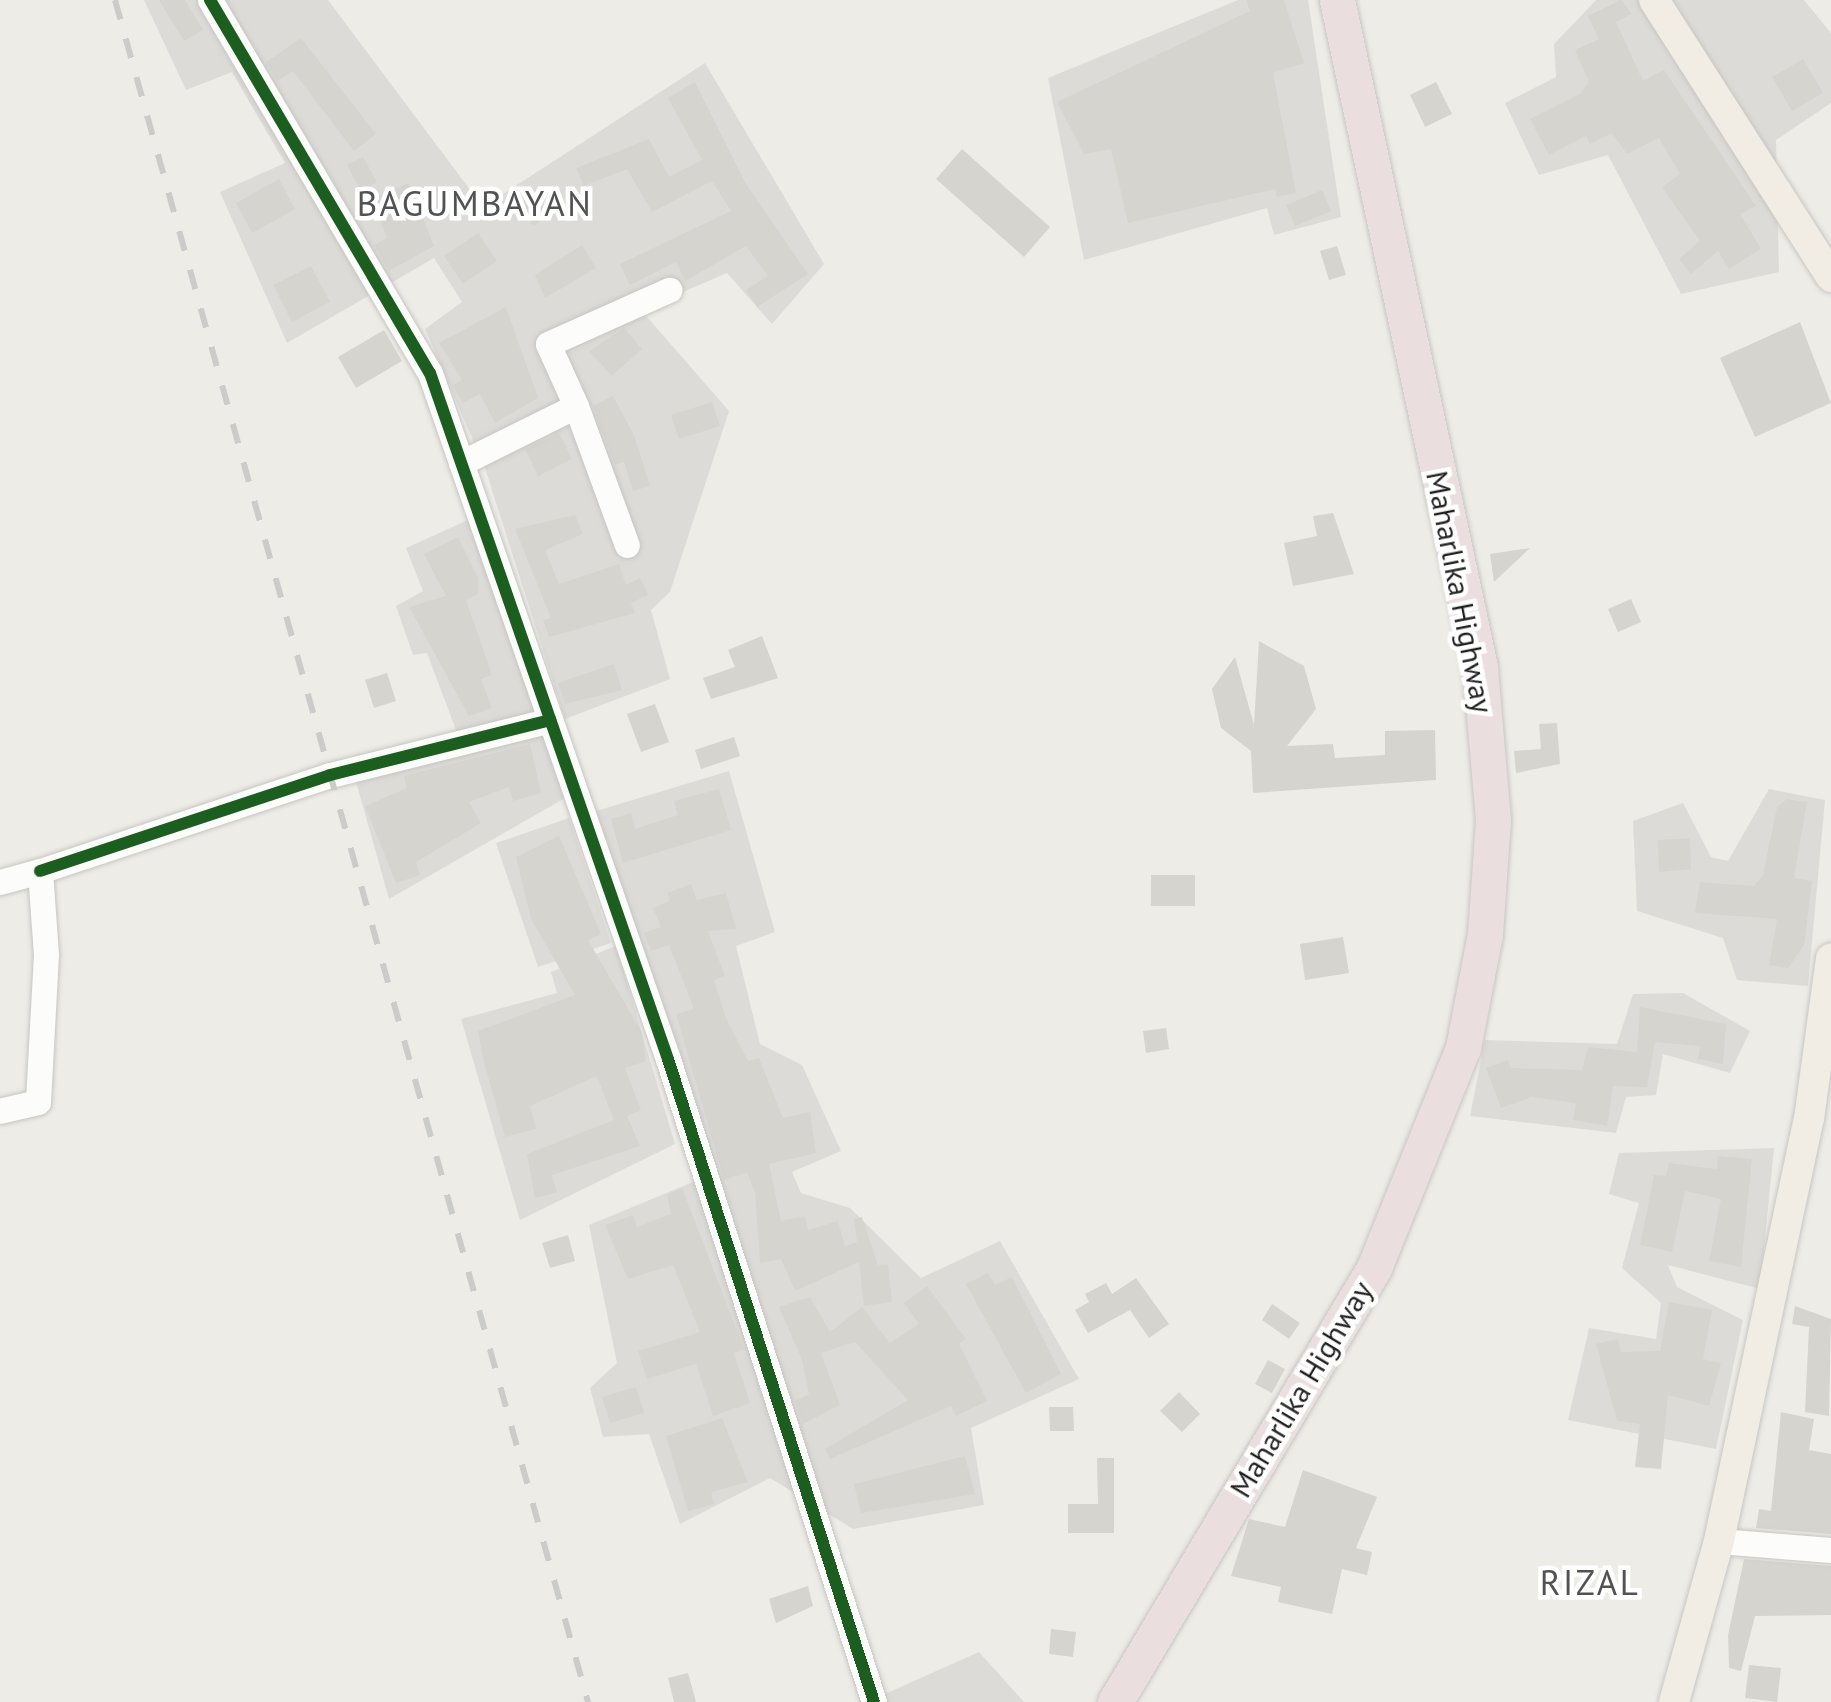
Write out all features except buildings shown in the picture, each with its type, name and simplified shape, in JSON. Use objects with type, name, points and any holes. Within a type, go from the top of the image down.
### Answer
[{"type":"highway","name":"Maharlika Highway","points":[[1115,1702],[1374,1268],[1463,1048],[1486,934],[1493,820],[1480,667],[1337,0]]},
{"type":"main road","points":[[1654,0],[1831,277]]},
{"type":"main road","points":[[1674,1702],[1719,1541],[1808,1119],[1831,958]]},
{"type":"street","points":[[210,0],[430,373],[550,720],[874,1702]]},
{"type":"street","points":[[626,545],[576,406],[548,344],[669,290]]},
{"type":"street","points":[[461,462],[576,406]]},
{"type":"street","points":[[0,882],[330,775],[550,720]]},
{"type":"street","points":[[0,1111],[38,1102],[40,871]]},
{"type":"street","points":[[1719,1541],[1831,1550]]},
{"type":"shaded area","points":[[144,0],[328,0],[483,207],[705,63],[824,264],[772,324],[727,273],[641,310],[729,411],[670,592],[651,610],[670,679],[565,719],[485,468],[425,329],[462,302],[434,258],[287,343],[220,192],[285,163],[232,72],[186,90]]},
{"type":"shaded area","points":[[1238,0],[1308,0],[1341,217],[1274,235],[1267,208],[1084,260],[1048,78]]},
{"type":"shaded area","points":[[1596,0],[1804,0],[1831,33],[1831,103],[1776,140],[1779,272],[1681,294],[1608,155],[1539,175],[1505,103],[1556,77],[1554,44]]},
{"type":"shaded area","points":[[468,520],[565,798],[389,899],[355,778],[459,738],[427,653],[413,655],[396,606],[423,591],[406,548]]},
{"type":"shaded area","points":[[729,771],[775,932],[736,946],[760,1044],[802,1065],[841,1151],[792,1172],[801,1193],[850,1208],[921,1278],[1000,1241],[1079,1379],[971,1428],[984,1505],[853,1529],[770,1478],[680,1524],[649,1434],[603,1437],[590,1388],[617,1363],[589,1225],[710,1175],[596,811]]},
{"type":"shaded area","points":[[1769,789],[1825,800],[1808,986],[1737,980],[1723,938],[1637,911],[1633,821],[1683,803],[1711,857],[1728,861]]},
{"type":"shaded area","points":[[569,818],[611,943],[538,967],[496,843]]},
{"type":"shaded area","points":[[616,946],[675,1144],[520,1220],[461,1019],[557,993],[551,972]]},
{"type":"shaded area","points":[[1683,993],[1750,1031],[1730,1073],[1663,1054],[1656,1095],[1626,1097],[1616,1133],[1470,1116],[1485,1040],[1617,1044],[1633,994]]},
{"type":"shaded area","points":[[1774,1148],[1760,1289],[1668,1265],[1677,1287],[1743,1320],[1716,1449],[1568,1420],[1589,1328],[1656,1339],[1661,1303],[1622,1268],[1639,1203],[1609,1194],[1619,1153]]},
{"type":"shaded area","points":[[979,1652],[1024,1702],[867,1702]]},
{"type":"railway","points":[[115,0],[588,1702]]},
{"type":"cycle path","points":[[210,0],[430,373],[668,1059],[874,1702]]},
{"type":"cycle path","points":[[40,871],[330,775],[550,720]]},
{"type":"district","name":"BAGUMBAYAN","points":[[475,203]]},
{"type":"district","name":"RIZAL","points":[[1590,1582]]}]
